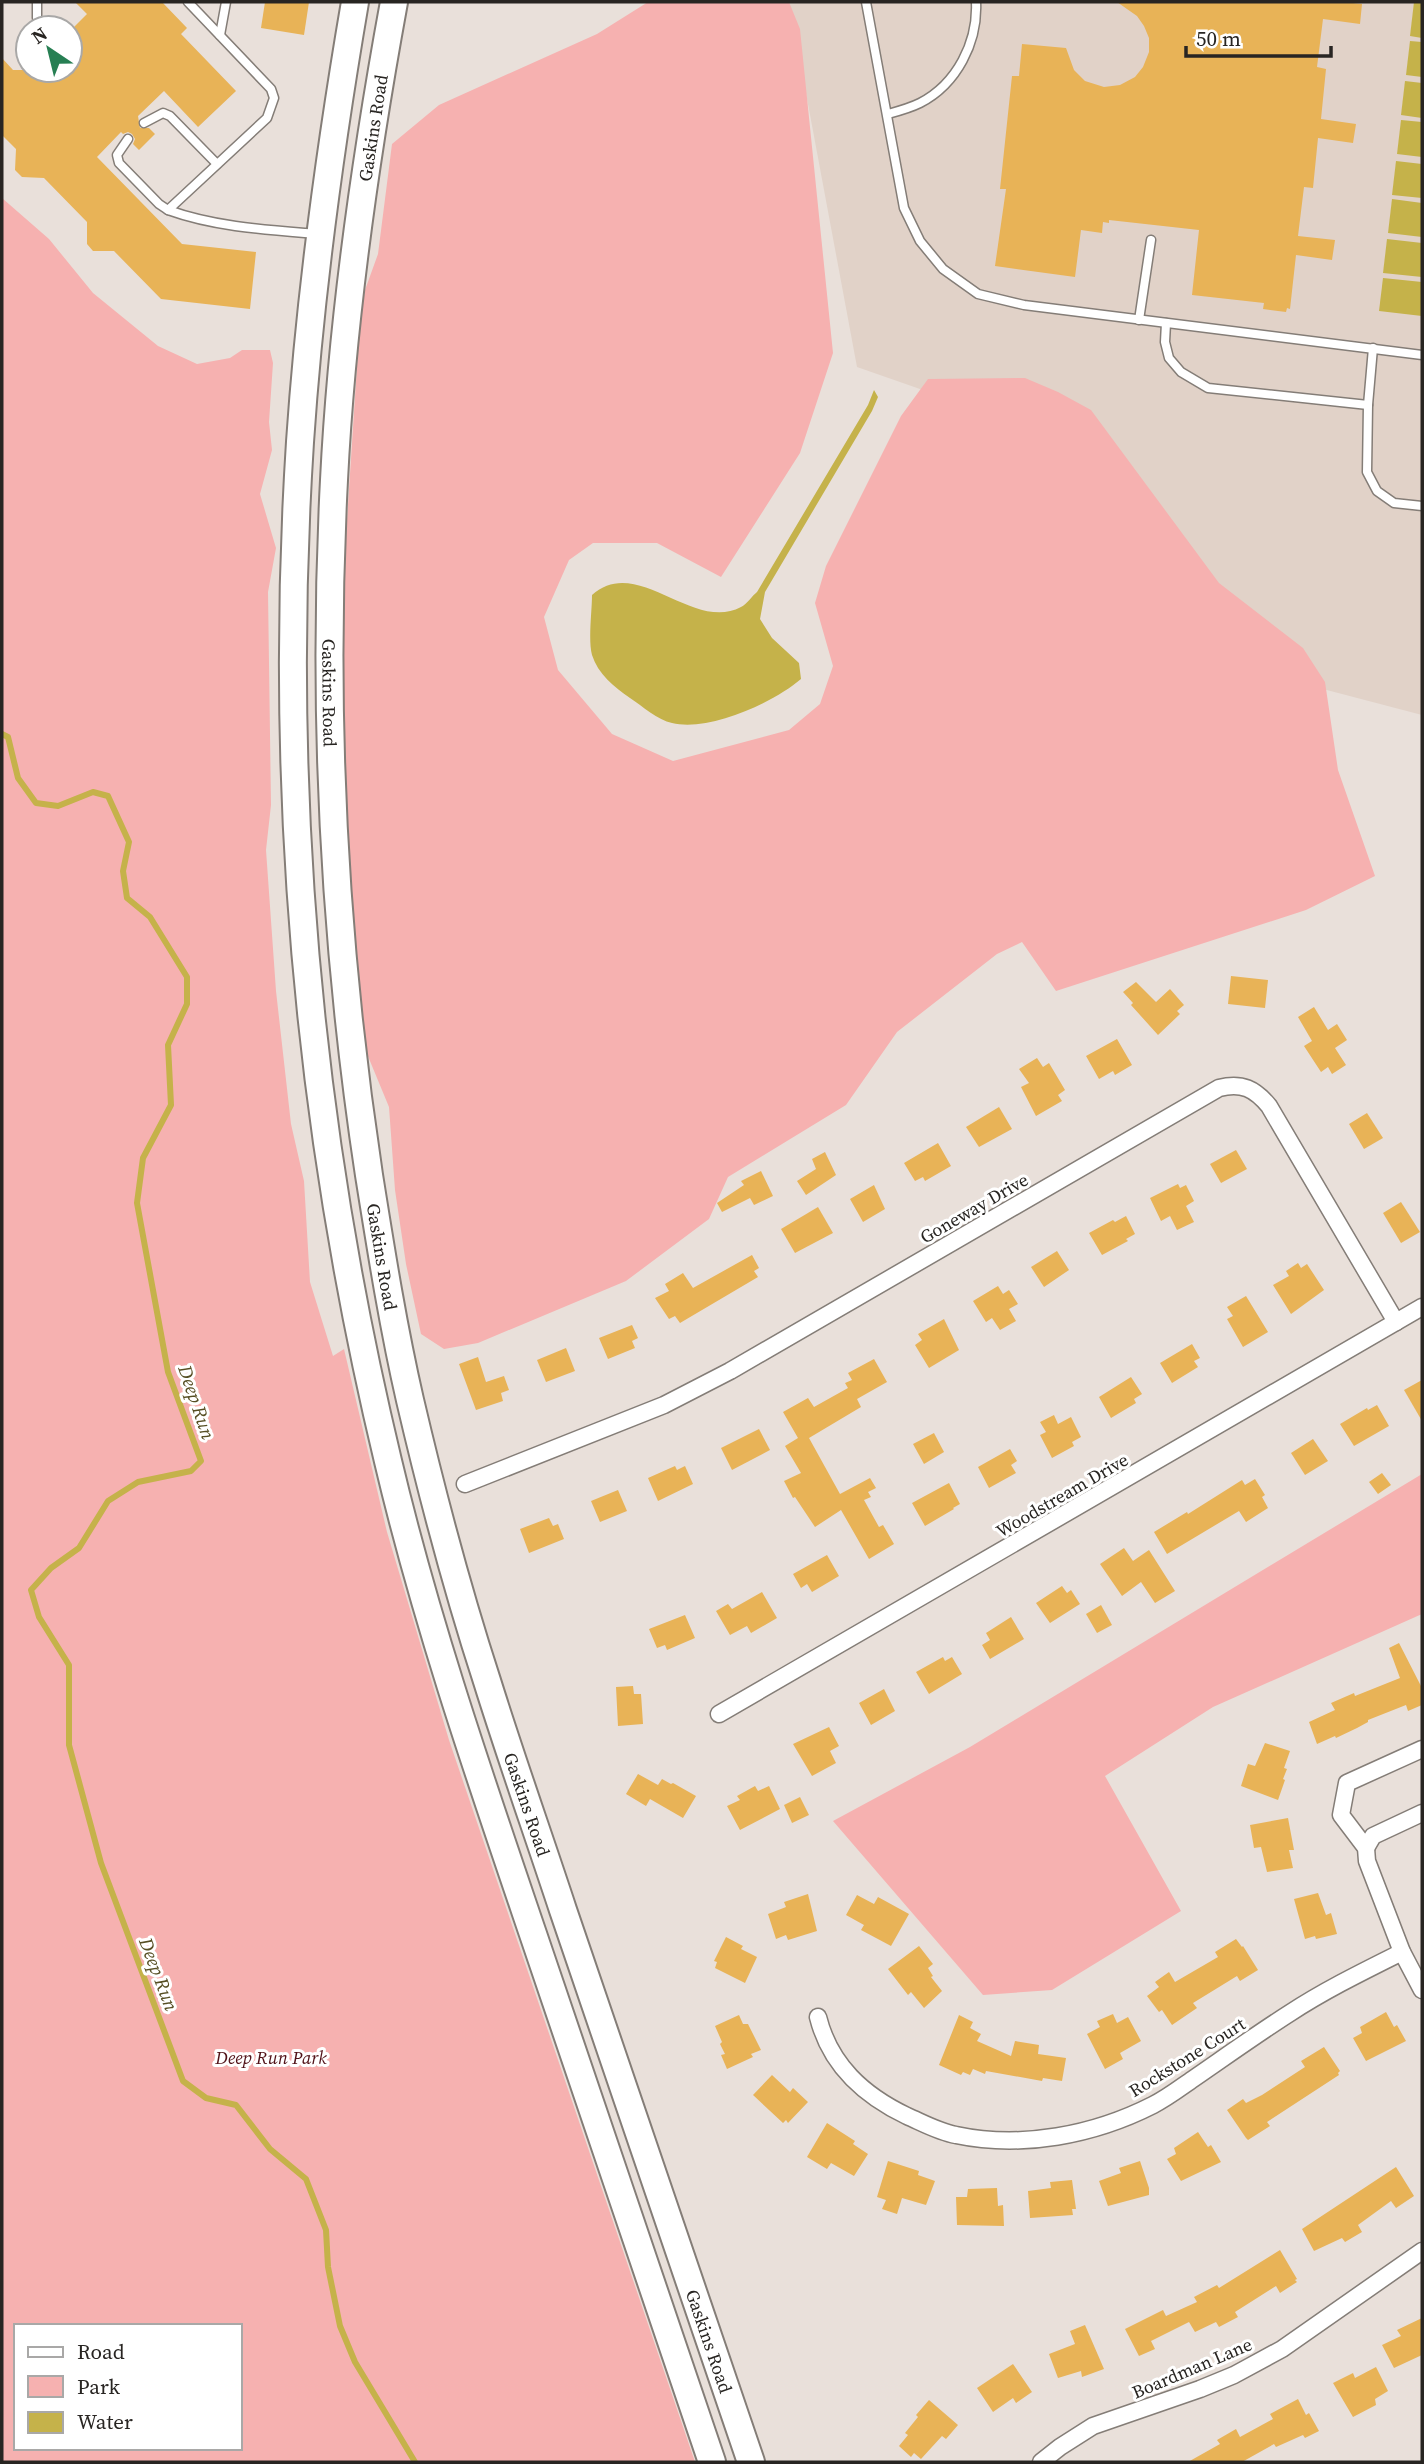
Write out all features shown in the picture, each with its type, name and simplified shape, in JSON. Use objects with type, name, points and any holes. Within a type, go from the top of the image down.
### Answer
[{"type":"main road","name":"Gaskins Road","points":[[355,2],[320,234],[311,318],[297,506],[293,635],[294,747],[300,885],[311,1017],[344,1254],[389,1465],[427,1611],[470,1747],[712,2462]]},
{"type":"main road","name":"Gaskins Road","points":[[394,2],[359,211],[344,344],[334,478],[329,653],[333,843],[342,964],[361,1121],[382,1258],[406,1379],[444,1534],[490,1692],[751,2462]]},
{"type":"street","name":"Goneway Drive","points":[[465,1484],[664,1405],[730,1371],[1219,1088],[1232,1084],[1245,1086],[1259,1094],[1269,1107],[1396,1322]]},
{"type":"street","name":"Woodstream Drive","points":[[719,1714],[1422,1307]]},
{"type":"street","points":[[1422,1749],[1347,1783],[1342,1815],[1366,1848],[1372,1875],[1402,1952],[1422,1990]]},
{"type":"street","points":[[1366,1848],[1373,1836],[1422,1813]]},
{"type":"street","name":"Rockstone Court","points":[[818,2017],[837,2063],[880,2102],[954,2135],[990,2140],[1050,2138],[1105,2125],[1155,2104],[1289,2013],[1402,1952]]},
{"type":"street","name":"Boardman Lane","points":[[1041,2462],[1060,2446],[1093,2426],[1200,2389],[1234,2375],[1282,2349],[1422,2251]]},
{"type":"lane","points":[[168,210],[267,118],[274,98],[271,89],[187,2]]},
{"type":"lane","points":[[220,35],[226,2]]},
{"type":"lane","points":[[866,2],[904,208],[920,241],[943,269],[978,294],[1024,305],[1422,355]]},
{"type":"lane","points":[[888,114],[921,103],[948,82],[967,54],[977,20],[976,2]]},
{"type":"lane","points":[[144,123],[163,113],[170,116],[217,164]]},
{"type":"lane","points":[[128,139],[117,155],[119,163],[168,210],[188,218],[268,230],[320,234]]},
{"type":"lane","points":[[1139,320],[1151,240]]},
{"type":"lane","points":[[1166,323],[1165,342],[1169,358],[1181,372],[1208,388],[1368,405]]},
{"type":"lane","points":[[1373,348],[1368,405],[1367,472],[1377,491],[1394,503],[1422,506]]},
{"type":"shaded area","points":[[789,2],[1422,2],[1422,715],[1281,678],[1069,441],[857,367]]},
{"type":"green space","points":[[648,2],[789,2],[800,29],[833,353],[800,453],[721,577],[657,543],[593,543],[569,560],[544,617],[558,670],[612,734],[673,761],[789,730],[820,704],[833,666],[815,603],[826,566],[901,416],[928,379],[1025,378],[1091,410],[1219,583],[1303,648],[1325,682],[1338,770],[1375,876],[1306,910],[1056,991],[1022,942],[997,954],[897,1032],[846,1105],[728,1177],[709,1219],[626,1281],[478,1343],[444,1349],[421,1334],[406,1264],[395,1190],[389,1107],[365,1049],[349,890],[341,723],[345,551],[360,320],[365,290],[378,254],[392,144],[439,105],[597,34]]},
{"type":"green space","name":"Deep Run Park","points":[[2,198],[49,239],[93,293],[158,346],[197,364],[230,358],[242,350],[270,350],[273,363],[269,422],[272,450],[260,494],[276,548],[268,592],[271,805],[266,850],[276,991],[291,1124],[304,1181],[310,1282],[333,1356],[344,1349],[387,1532],[449,1740],[695,2462],[2,2462]]},
{"type":"green space","points":[[1422,1474],[1422,1614],[1213,1707],[1105,1776],[1181,1911],[1052,1990],[983,1995],[833,1821],[970,1747]]},
{"type":"water","points":[[1414,2],[1422,3],[1422,38],[1410,36]]},
{"type":"water","points":[[1410,41],[1422,42],[1422,77],[1406,75]]},
{"type":"water","points":[[1405,81],[1422,83],[1422,118],[1401,115]]},
{"type":"water","points":[[1401,120],[1422,122],[1422,157],[1397,154]]},
{"type":"water","points":[[1396,161],[1422,164],[1422,198],[1392,195]]},
{"type":"water","points":[[1392,199],[1422,203],[1422,237],[1388,233]]},
{"type":"water","points":[[1387,239],[1422,243],[1422,277],[1383,273]]},
{"type":"water","points":[[1383,278],[1422,282],[1422,316],[1379,311]]},
{"type":"water","points":[[874,390],[878,397],[872,411],[765,592],[760,619],[772,638],[799,663],[801,679],[758,706],[722,719],[687,725],[661,719],[613,685],[602,674],[592,655],[592,595],[609,585],[628,583],[704,610],[723,612],[743,606],[757,592],[868,405]]},
{"type":"building","points":[[75,2],[162,2],[187,28],[181,34],[236,91],[198,127],[164,91],[138,116],[140,128],[149,128],[155,134],[139,150],[133,144],[135,139],[132,134],[121,132],[97,157],[182,244],[256,252],[250,309],[161,299],[114,251],[93,251],[87,244],[87,222],[44,178],[22,177],[15,170],[16,149],[2,135],[2,58],[14,70],[14,84],[84,84],[84,17],[87,14]]},
{"type":"building","points":[[265,2],[309,2],[304,35],[261,28]]},
{"type":"building","points":[[1117,2],[1362,4],[1360,24],[1323,19],[1317,67],[1326,69],[1321,119],[1356,124],[1353,143],[1318,138],[1313,188],[1304,187],[1298,236],[1335,240],[1332,260],[1296,255],[1290,309],[1287,308],[1286,312],[1263,309],[1264,303],[1192,295],[1199,230],[1109,220],[1109,223],[1103,222],[1102,233],[1081,230],[1075,277],[995,266],[1006,189],[1000,189],[1012,76],[1019,76],[1022,44],[1066,48],[1074,70],[1085,81],[1104,87],[1120,85],[1135,77],[1143,67],[1149,52],[1149,38],[1137,16]]},
{"type":"building","points":[[1231,976],[1268,980],[1265,1008],[1228,1004]]},
{"type":"building","points":[[1136,982],[1156,1002],[1170,989],[1184,1005],[1177,1011],[1180,1014],[1158,1035],[1123,992]]},
{"type":"building","points":[[1314,1007],[1328,1030],[1337,1024],[1347,1040],[1335,1048],[1346,1065],[1332,1074],[1328,1067],[1321,1072],[1304,1046],[1312,1041],[1298,1017]]},
{"type":"building","points":[[1117,1039],[1132,1065],[1115,1075],[1113,1071],[1099,1079],[1086,1056]]},
{"type":"building","points":[[1037,1058],[1043,1067],[1049,1063],[1065,1090],[1058,1095],[1062,1101],[1036,1116],[1021,1087],[1029,1083],[1019,1069]]},
{"type":"building","points":[[999,1107],[1012,1129],[979,1147],[966,1127]]},
{"type":"building","points":[[1367,1113],[1383,1138],[1364,1149],[1349,1124]]},
{"type":"building","points":[[938,1143],[951,1166],[925,1181],[923,1177],[915,1181],[904,1163]]},
{"type":"building","points":[[1236,1150],[1247,1169],[1221,1183],[1210,1164]]},
{"type":"building","points":[[825,1152],[836,1175],[806,1195],[797,1181],[816,1169],[812,1159]]},
{"type":"building","points":[[761,1171],[773,1196],[754,1205],[750,1198],[722,1212],[717,1203],[744,1185],[741,1181]]},
{"type":"building","points":[[1178,1184],[1180,1188],[1186,1185],[1194,1201],[1186,1206],[1194,1222],[1177,1230],[1170,1216],[1161,1221],[1150,1198]]},
{"type":"building","points":[[874,1185],[885,1209],[863,1222],[850,1199]]},
{"type":"building","points":[[1401,1202],[1420,1232],[1401,1243],[1383,1213]]},
{"type":"building","points":[[818,1207],[833,1233],[795,1253],[781,1229]]},
{"type":"building","points":[[1126,1216],[1135,1234],[1126,1239],[1128,1241],[1102,1255],[1089,1233]]},
{"type":"building","points":[[1057,1251],[1069,1270],[1044,1287],[1031,1267]]},
{"type":"building","points":[[752,1255],[759,1268],[754,1271],[758,1277],[680,1323],[675,1316],[669,1319],[655,1298],[669,1291],[665,1284],[683,1273],[693,1288]]},
{"type":"building","points":[[1298,1263],[1301,1268],[1307,1264],[1324,1290],[1291,1314],[1273,1285],[1289,1276],[1286,1271]]},
{"type":"building","points":[[998,1286],[1003,1294],[1009,1290],[1018,1304],[1009,1309],[1016,1321],[1000,1330],[992,1318],[986,1322],[973,1301]]},
{"type":"building","points":[[1246,1296],[1268,1332],[1243,1347],[1227,1319],[1233,1316],[1227,1307]]},
{"type":"building","points":[[944,1319],[959,1350],[929,1368],[915,1345],[922,1340],[918,1334]]},
{"type":"building","points":[[632,1325],[638,1338],[632,1341],[635,1348],[608,1359],[599,1338]]},
{"type":"building","points":[[1192,1344],[1200,1358],[1194,1361],[1198,1367],[1172,1383],[1160,1363]]},
{"type":"building","points":[[566,1348],[575,1371],[546,1382],[537,1360]]},
{"type":"building","points":[[478,1357],[486,1382],[504,1376],[509,1390],[501,1393],[503,1401],[476,1410],[459,1364]]},
{"type":"building","points":[[874,1359],[887,1382],[857,1399],[861,1407],[809,1438],[840,1494],[870,1478],[876,1488],[868,1492],[871,1497],[864,1500],[879,1527],[883,1525],[894,1544],[869,1559],[841,1510],[815,1527],[795,1497],[793,1498],[784,1481],[801,1473],[785,1446],[798,1438],[783,1412],[808,1398],[814,1407],[848,1388],[845,1383],[852,1380],[848,1373]]},
{"type":"building","points":[[1131,1377],[1142,1394],[1134,1399],[1136,1403],[1111,1418],[1099,1397]]},
{"type":"building","points":[[1422,1380],[1422,1421],[1404,1390]]},
{"type":"building","points":[[1377,1405],[1389,1426],[1354,1446],[1340,1424]]},
{"type":"building","points":[[1054,1415],[1058,1424],[1071,1417],[1081,1437],[1072,1442],[1074,1446],[1052,1458],[1040,1435],[1046,1432],[1040,1422]]},
{"type":"building","points":[[759,1429],[770,1450],[732,1470],[721,1448]]},
{"type":"building","points":[[934,1433],[944,1452],[924,1464],[913,1444]]},
{"type":"building","points":[[1313,1439],[1328,1461],[1305,1475],[1291,1453]]},
{"type":"building","points":[[1010,1449],[1017,1461],[1011,1465],[1016,1473],[989,1488],[978,1467]]},
{"type":"building","points":[[675,1466],[677,1470],[685,1466],[693,1484],[658,1501],[648,1478]]},
{"type":"building","points":[[1382,1473],[1391,1485],[1378,1494],[1369,1482]]},
{"type":"building","points":[[1255,1479],[1265,1495],[1262,1497],[1268,1508],[1246,1522],[1239,1511],[1167,1554],[1154,1532],[1242,1480],[1245,1485]]},
{"type":"building","points":[[949,1483],[960,1504],[925,1526],[912,1503]]},
{"type":"building","points":[[618,1490],[627,1511],[600,1522],[591,1501]]},
{"type":"building","points":[[549,1518],[553,1526],[558,1524],[564,1539],[529,1553],[520,1529]]},
{"type":"building","points":[[1124,1548],[1133,1561],[1149,1550],[1175,1591],[1155,1603],[1141,1582],[1122,1596],[1100,1564]]},
{"type":"building","points":[[827,1555],[839,1576],[812,1592],[807,1584],[801,1588],[793,1574]]},
{"type":"building","points":[[1062,1586],[1067,1593],[1071,1590],[1080,1604],[1050,1623],[1036,1603]]},
{"type":"building","points":[[762,1592],[777,1618],[751,1633],[747,1626],[730,1635],[716,1611],[728,1604],[732,1609]]},
{"type":"building","points":[[1101,1605],[1112,1625],[1097,1633],[1086,1614]]},
{"type":"building","points":[[685,1615],[695,1638],[667,1650],[665,1645],[657,1648],[649,1629]]},
{"type":"building","points":[[1011,1617],[1024,1639],[990,1659],[982,1645],[990,1640],[986,1633]]},
{"type":"building","points":[[1399,1643],[1422,1688],[1422,1705],[1408,1711],[1406,1705],[1368,1720],[1336,1738],[1335,1736],[1317,1744],[1309,1722],[1335,1710],[1331,1703],[1400,1678],[1389,1648]]},
{"type":"building","points":[[943,1657],[945,1661],[952,1657],[962,1674],[929,1694],[916,1672]]},
{"type":"building","points":[[633,1686],[634,1694],[641,1694],[643,1724],[618,1726],[616,1687]]},
{"type":"building","points":[[884,1689],[895,1711],[871,1725],[859,1703]]},
{"type":"building","points":[[829,1727],[839,1746],[830,1751],[836,1763],[812,1776],[793,1744]]},
{"type":"building","points":[[1265,1743],[1290,1751],[1278,1800],[1241,1786],[1248,1764],[1255,1766]]},
{"type":"building","points":[[638,1774],[658,1785],[662,1779],[673,1783],[696,1796],[683,1818],[650,1799],[646,1806],[626,1794]]},
{"type":"building","points":[[755,1786],[758,1791],[769,1786],[780,1809],[740,1830],[727,1806],[740,1800],[737,1796]]},
{"type":"building","points":[[800,1797],[809,1815],[792,1823],[784,1805]]},
{"type":"building","points":[[1288,1818],[1294,1850],[1289,1850],[1293,1868],[1267,1872],[1261,1847],[1254,1848],[1250,1825]]},
{"type":"building","points":[[1318,1893],[1326,1915],[1331,1913],[1337,1934],[1305,1939],[1294,1899]]},
{"type":"building","points":[[808,1894],[817,1931],[788,1940],[786,1935],[776,1939],[768,1914],[786,1907],[784,1902]]},
{"type":"building","points":[[857,1895],[874,1904],[878,1897],[909,1914],[891,1946],[861,1930],[864,1925],[846,1915]]},
{"type":"building","points":[[726,1937],[757,1957],[745,1983],[715,1968],[717,1962],[714,1961]]},
{"type":"building","points":[[1236,1939],[1258,1970],[1240,1981],[1237,1976],[1193,2003],[1197,2008],[1172,2025],[1162,2010],[1159,2012],[1147,1996],[1159,1987],[1155,1982],[1169,1972],[1175,1982],[1218,1957],[1215,1952]]},
{"type":"building","points":[[919,1946],[933,1964],[928,1968],[933,1976],[931,1977],[942,1991],[924,2008],[911,1992],[908,1995],[888,1969]]},
{"type":"building","points":[[1386,2012],[1406,2041],[1366,2061],[1353,2038],[1362,2033],[1360,2027]]},
{"type":"building","points":[[1113,2014],[1117,2023],[1128,2017],[1141,2041],[1120,2053],[1123,2059],[1105,2069],[1087,2034],[1100,2027],[1097,2021]]},
{"type":"building","points":[[739,2015],[743,2024],[748,2024],[761,2050],[751,2054],[753,2057],[727,2069],[721,2055],[725,2054],[720,2044],[722,2042],[715,2026]]},
{"type":"building","points":[[959,2015],[973,2022],[970,2028],[981,2034],[977,2041],[1011,2056],[1015,2041],[1039,2045],[1038,2054],[1066,2058],[1062,2081],[1043,2078],[1042,2081],[986,2071],[985,2074],[973,2069],[970,2075],[963,2072],[961,2075],[939,2065]]},
{"type":"building","points":[[1324,2047],[1340,2071],[1339,2075],[1267,2122],[1270,2126],[1248,2140],[1227,2110],[1243,2099],[1246,2103],[1262,2095],[1305,2067],[1301,2061]]},
{"type":"building","points":[[772,2075],[790,2092],[793,2088],[808,2102],[788,2123],[786,2120],[783,2123],[753,2095]]},
{"type":"building","points":[[827,2123],[855,2141],[853,2144],[868,2154],[854,2176],[831,2163],[827,2169],[807,2157]]},
{"type":"building","points":[[1198,2132],[1208,2147],[1211,2145],[1221,2162],[1181,2181],[1167,2159],[1176,2154],[1174,2148]]},
{"type":"building","points":[[888,2161],[919,2171],[918,2175],[935,2181],[926,2205],[902,2198],[897,2214],[882,2209],[886,2200],[877,2197]]},
{"type":"building","points":[[1140,2161],[1149,2195],[1108,2206],[1099,2181],[1121,2173],[1119,2168]]},
{"type":"building","points":[[1396,2167],[1414,2196],[1396,2208],[1391,2201],[1358,2225],[1362,2232],[1345,2242],[1342,2238],[1314,2251],[1302,2229]]},
{"type":"building","points":[[1072,2180],[1076,2209],[1072,2209],[1073,2215],[1030,2218],[1028,2191],[1051,2188],[1050,2182]]},
{"type":"building","points":[[997,2188],[998,2206],[1003,2205],[1004,2226],[957,2225],[956,2197],[967,2197],[968,2189]]},
{"type":"building","points":[[1280,2250],[1297,2282],[1280,2293],[1276,2286],[1235,2312],[1238,2317],[1219,2327],[1216,2322],[1195,2332],[1189,2322],[1151,2341],[1155,2349],[1139,2356],[1125,2329],[1163,2310],[1166,2316],[1197,2302],[1194,2297],[1217,2285],[1219,2288]]},
{"type":"building","points":[[1422,2318],[1422,2355],[1394,2368],[1382,2345],[1401,2336],[1397,2330]]},
{"type":"building","points":[[1085,2325],[1104,2369],[1082,2377],[1081,2371],[1058,2378],[1049,2354],[1075,2344],[1070,2331]]},
{"type":"building","points":[[1013,2364],[1032,2392],[1016,2403],[1013,2398],[993,2412],[977,2388]]},
{"type":"building","points":[[1376,2367],[1388,2391],[1375,2399],[1376,2405],[1353,2417],[1333,2383],[1353,2373],[1355,2378]]},
{"type":"building","points":[[1298,2399],[1319,2431],[1276,2447],[1274,2444],[1242,2462],[1188,2462],[1220,2444],[1217,2440],[1236,2429],[1240,2437],[1273,2419],[1270,2414]]},
{"type":"building","points":[[929,2400],[958,2425],[946,2439],[942,2436],[921,2459],[914,2453],[911,2457],[899,2446],[908,2435],[905,2433],[918,2417],[916,2415]]},
{"type":"waterway","name":"Deep Run","points":[[2,734],[8,737],[18,778],[36,803],[58,806],[93,792],[108,796],[129,842],[123,871],[127,898],[150,917],[187,977],[187,1004],[168,1045],[171,1105],[143,1158],[137,1203],[168,1372],[201,1461],[191,1471],[138,1482],[108,1501],[79,1548],[51,1568],[31,1590],[39,1617],[69,1665],[69,1745],[101,1863],[183,2081],[206,2098],[236,2105],[270,2149],[306,2179],[326,2230],[328,2267],[340,2326],[355,2362],[415,2462]]}]
